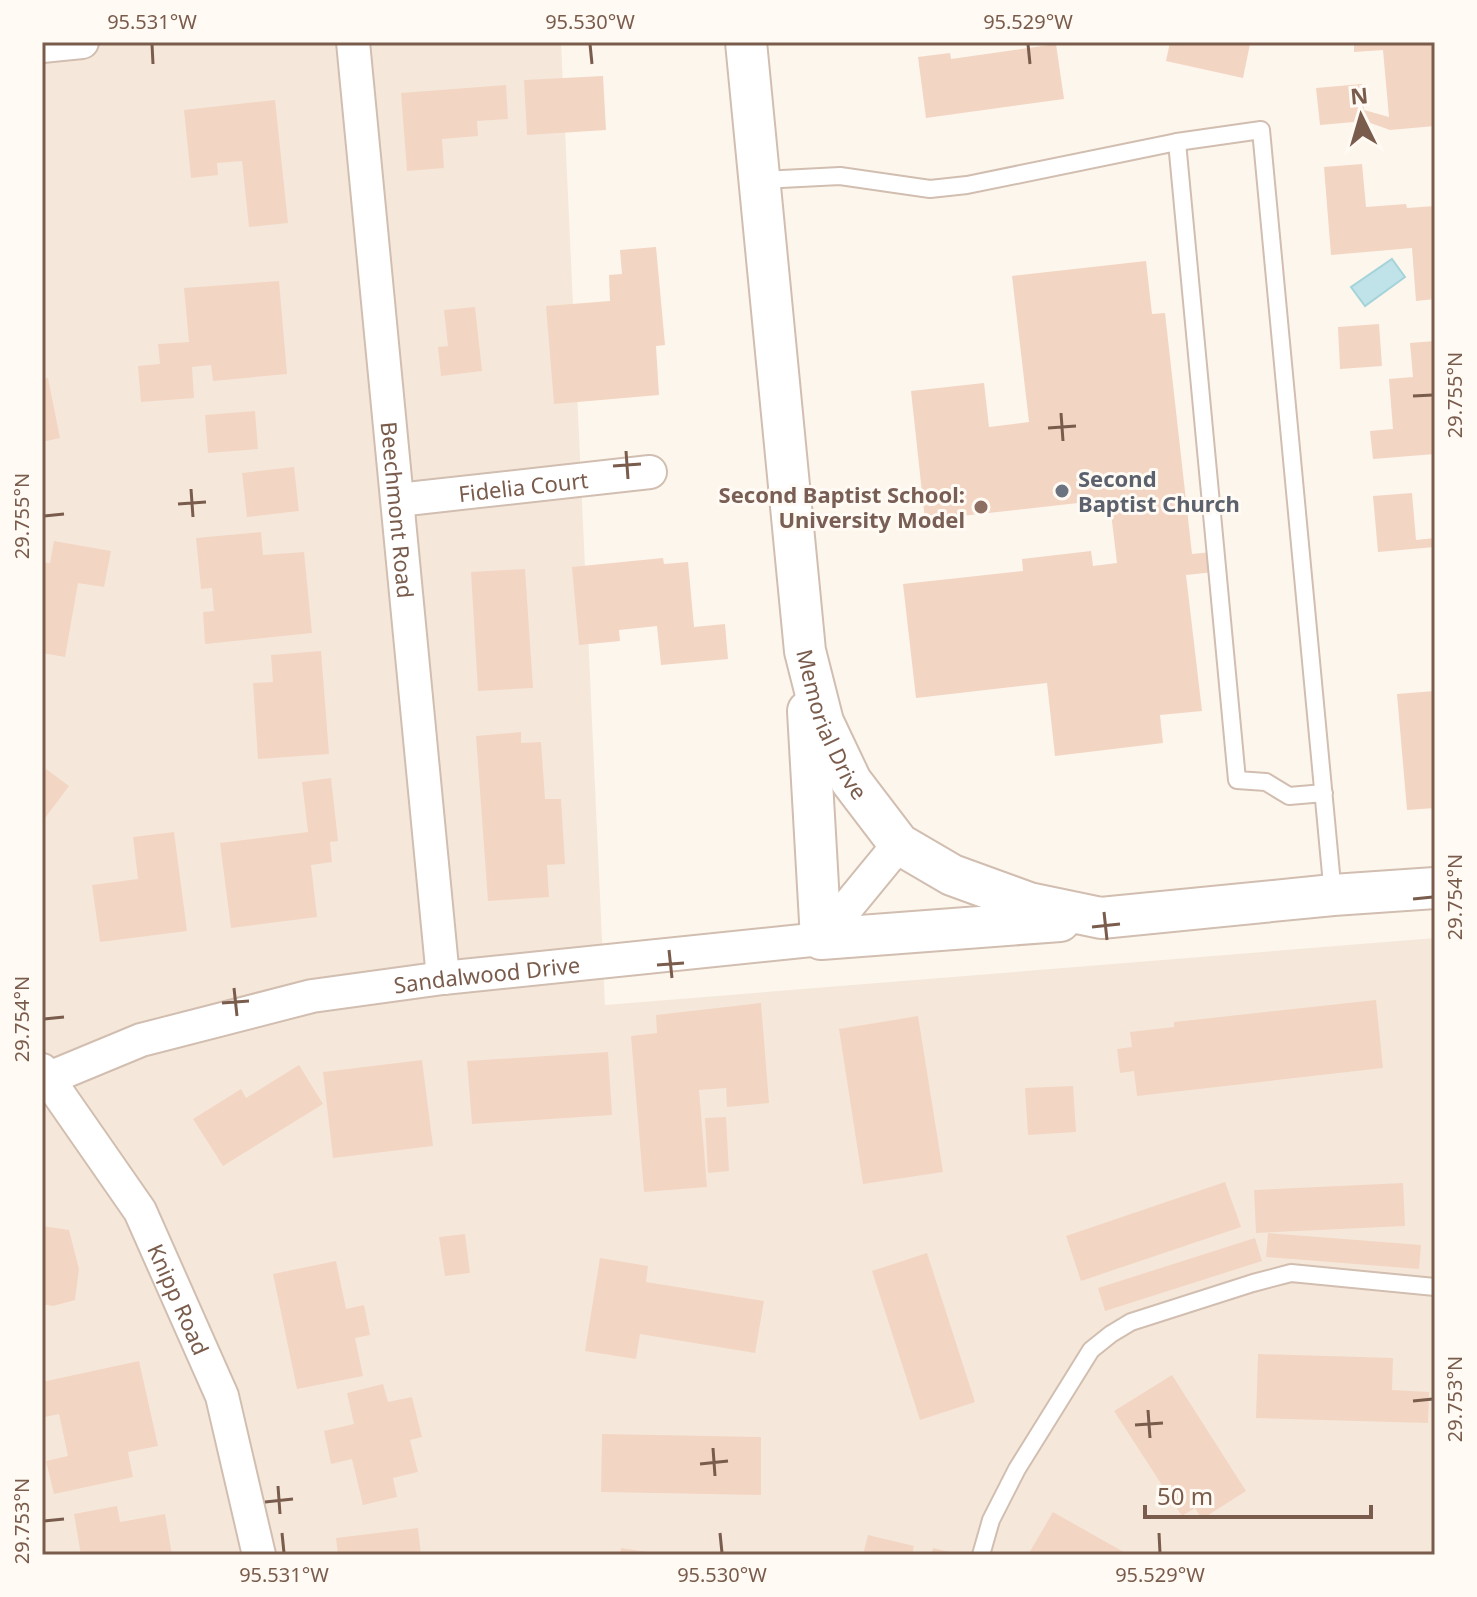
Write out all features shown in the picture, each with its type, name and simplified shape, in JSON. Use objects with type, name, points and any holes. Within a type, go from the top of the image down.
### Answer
[{"type":"street","points":[[42,46],[82,42]]},
{"type":"street","name":"Beechmont Road","points":[[353,42],[443,978]]},
{"type":"street","name":"Memorial Drive","points":[[746,42],[805,651],[823,722],[851,781],[899,844],[952,875],[1029,903],[1101,918],[1435,888]]},
{"type":"street","name":"Fidelia Court","points":[[398,500],[650,472]]},
{"type":"street","points":[[805,651],[821,939]]},
{"type":"street","points":[[821,939],[899,844]]},
{"type":"street","points":[[821,939],[1101,918]]},
{"type":"street","name":"Sandalwood Drive","points":[[44,1076],[141,1040],[312,996],[443,978],[821,939]]},
{"type":"street","name":"Knipp Road","points":[[44,1076],[140,1211],[222,1396],[259,1555]]},
{"type":"lane","points":[[760,180],[840,176],[930,189],[967,185],[1177,142],[1261,130],[1333,895]]},
{"type":"lane","points":[[1177,142],[1237,780],[1266,782],[1289,796],[1324,793]]},
{"type":"lane","points":[[981,1555],[991,1520],[1017,1469],[1091,1350],[1131,1322],[1291,1273],[1435,1287]]},
{"type":"shaded area","points":[[42,42],[561,42],[605,1005],[1435,938],[1435,1555],[42,1555]]},
{"type":"water","points":[[1392,259],[1405,277],[1365,306],[1351,287]]},
{"type":"building","points":[[1170,42],[1250,44],[1243,78],[1166,61]]},
{"type":"building","points":[[1354,42],[1435,42],[1435,126],[1390,130],[1365,121],[1320,125],[1316,88],[1362,84],[1364,110],[1389,117],[1383,50],[1354,52]]},
{"type":"building","points":[[1056,44],[1064,99],[926,118],[918,57],[950,53],[951,59]]},
{"type":"building","points":[[603,76],[606,130],[527,135],[524,80]]},
{"type":"building","points":[[506,85],[508,119],[477,121],[478,136],[442,139],[444,168],[407,171],[401,93]]},
{"type":"building","points":[[275,100],[288,223],[249,227],[242,161],[217,163],[218,175],[191,178],[184,110]]},
{"type":"building","points":[[1362,164],[1366,207],[1406,204],[1407,208],[1435,206],[1435,299],[1416,301],[1412,248],[1331,255],[1324,167]]},
{"type":"building","points":[[656,247],[665,345],[656,346],[659,395],[554,404],[546,306],[610,301],[609,275],[622,274],[620,250]]},
{"type":"building","name":"Second Baptist School: University Model","points":[[1146,261],[1152,314],[1165,313],[1192,554],[1212,552],[1214,572],[1186,575],[1202,711],[1160,715],[1163,743],[1055,756],[1047,683],[916,698],[903,584],[1023,571],[1022,559],[1091,551],[1093,566],[1117,563],[1110,505],[1079,509],[1078,503],[925,520],[911,391],[984,383],[989,427],[1029,422],[1012,276]]},
{"type":"building","points":[[279,281],[287,374],[213,381],[211,365],[192,367],[194,398],[141,402],[138,366],[160,364],[158,344],[189,342],[184,288]]},
{"type":"building","points":[[475,307],[482,371],[441,376],[438,347],[448,346],[444,310]]},
{"type":"building","points":[[1379,324],[1382,366],[1340,369],[1338,327]]},
{"type":"building","points":[[1435,341],[1435,454],[1373,459],[1370,431],[1393,429],[1389,379],[1413,377],[1410,343]]},
{"type":"building","points":[[48,378],[60,438],[42,442],[42,379]]},
{"type":"building","points":[[255,411],[258,449],[208,453],[205,415]]},
{"type":"building","points":[[294,467],[299,511],[247,517],[242,473]]},
{"type":"building","points":[[1412,493],[1416,540],[1435,538],[1435,547],[1378,552],[1373,496]]},
{"type":"building","points":[[261,532],[263,555],[304,552],[312,633],[205,644],[203,612],[214,611],[212,588],[201,589],[196,538]]},
{"type":"building","points":[[54,541],[111,551],[104,587],[78,583],[65,657],[42,653],[42,562],[50,563]]},
{"type":"building","points":[[663,558],[664,564],[688,562],[694,627],[725,624],[728,659],[661,665],[657,626],[619,630],[620,641],[579,645],[572,567]]},
{"type":"building","points":[[525,569],[533,688],[478,691],[471,572]]},
{"type":"building","points":[[321,651],[329,754],[258,759],[253,683],[273,682],[271,655]]},
{"type":"building","points":[[1435,691],[1435,808],[1407,810],[1397,694]]},
{"type":"building","points":[[521,732],[521,743],[541,742],[545,799],[561,799],[565,864],[547,865],[549,897],[488,901],[476,736]]},
{"type":"building","points":[[46,769],[69,786],[42,822],[42,774]]},
{"type":"building","points":[[331,778],[338,841],[330,842],[332,862],[311,865],[317,917],[231,928],[220,843],[308,832],[302,782]]},
{"type":"building","points":[[174,832],[187,931],[100,942],[92,885],[138,879],[133,837]]},
{"type":"building","points":[[1376,1000],[1383,1068],[1137,1096],[1134,1071],[1120,1073],[1117,1049],[1132,1047],[1130,1032],[1174,1027],[1174,1022]]},
{"type":"building","points":[[761,1003],[769,1103],[727,1107],[726,1088],[699,1090],[707,1187],[644,1192],[631,1036],[657,1033],[656,1015]]},
{"type":"building","points":[[918,1016],[943,1172],[863,1184],[839,1029]]},
{"type":"building","points":[[608,1052],[612,1115],[472,1124],[467,1061]]},
{"type":"building","points":[[422,1060],[433,1146],[333,1158],[323,1072]]},
{"type":"building","points":[[299,1065],[323,1104],[223,1166],[193,1119],[241,1089],[246,1098]]},
{"type":"building","points":[[1073,1086],[1076,1132],[1028,1135],[1025,1088]]},
{"type":"building","points":[[726,1117],[729,1171],[708,1173],[705,1118]]},
{"type":"building","points":[[1225,1182],[1241,1227],[1081,1281],[1066,1236]]},
{"type":"building","points":[[1403,1183],[1405,1226],[1256,1233],[1254,1190]]},
{"type":"building","points":[[42,1226],[69,1230],[79,1269],[75,1300],[53,1306],[42,1304]]},
{"type":"building","points":[[1268,1233],[1421,1245],[1419,1269],[1266,1257]]},
{"type":"building","points":[[465,1234],[470,1273],[445,1276],[439,1237]]},
{"type":"building","points":[[1255,1238],[1262,1261],[1105,1311],[1098,1288]]},
{"type":"building","points":[[927,1253],[975,1402],[920,1420],[872,1271]]},
{"type":"building","points":[[600,1258],[648,1266],[646,1282],[764,1301],[755,1353],[640,1334],[636,1359],[585,1351]]},
{"type":"building","points":[[336,1261],[346,1309],[364,1305],[370,1335],[355,1338],[363,1376],[297,1389],[273,1274]]},
{"type":"building","points":[[1258,1354],[1393,1358],[1392,1390],[1429,1392],[1428,1423],[1256,1418]]},
{"type":"building","points":[[139,1361],[158,1446],[128,1452],[133,1477],[54,1494],[46,1461],[68,1456],[59,1414],[45,1417],[42,1382]]},
{"type":"building","points":[[1172,1375],[1246,1491],[1202,1519],[1195,1508],[1182,1516],[1114,1411]]},
{"type":"building","points":[[383,1384],[388,1402],[412,1397],[422,1437],[410,1440],[418,1472],[393,1478],[397,1497],[363,1505],[352,1459],[331,1464],[324,1431],[354,1424],[347,1393]]},
{"type":"building","points":[[602,1434],[761,1437],[761,1495],[601,1492]]},
{"type":"building","points":[[117,1506],[120,1522],[165,1514],[172,1555],[81,1555],[74,1514]]},
{"type":"building","points":[[1053,1512],[1129,1555],[1028,1555]]},
{"type":"building","points":[[418,1528],[421,1555],[338,1555],[336,1538]]},
{"type":"building","points":[[868,1535],[914,1546],[912,1555],[863,1555]]},
{"type":"building","points":[[621,1548],[653,1553],[653,1555],[620,1555]]},
{"type":"building","points":[[933,1548],[958,1554],[958,1555],[931,1555]]},
{"type":"place","name":"Second Baptist Church","points":[[1062,491]]},
{"type":"place","name":"Second Baptist School: University Model","points":[[981,507]]}]
